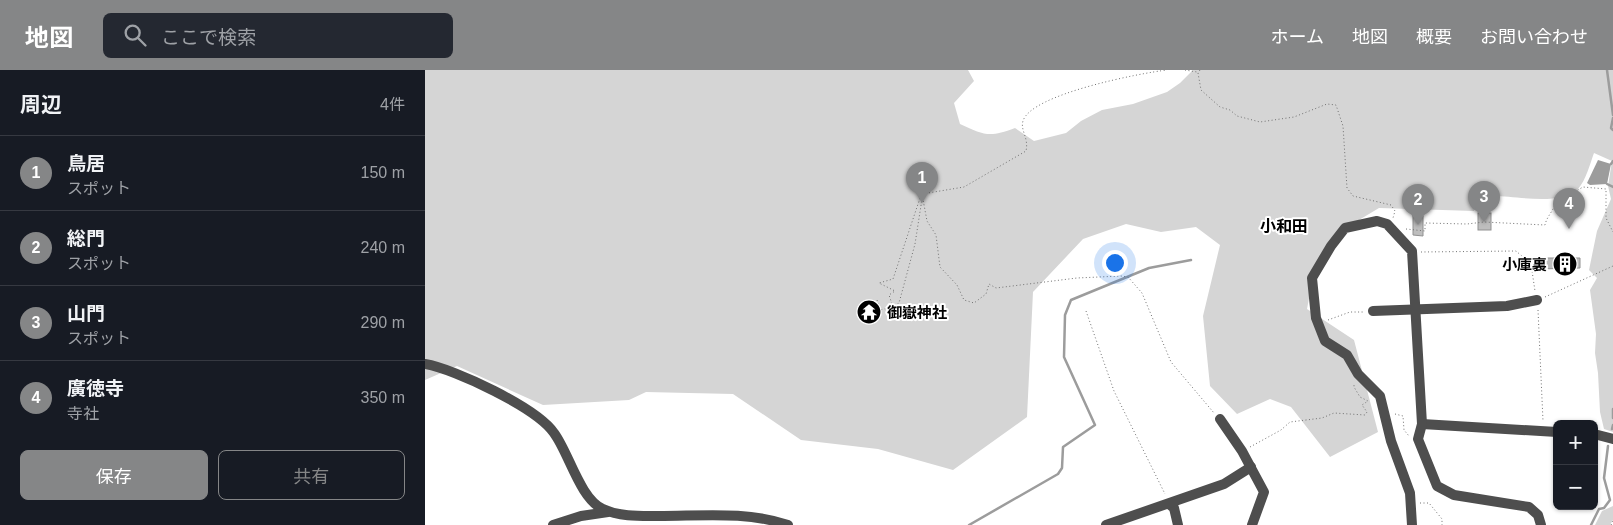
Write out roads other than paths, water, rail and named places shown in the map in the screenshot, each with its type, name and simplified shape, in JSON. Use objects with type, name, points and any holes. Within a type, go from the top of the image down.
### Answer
[{"type":"street","points":[[1412,525],[1412,506],[1380,396],[1364,381],[1347,356],[1325,341],[1319,330],[1316,318],[1312,278],[1331,246],[1345,228],[1377,221],[1389,226],[1416,252],[1416,310],[1423,424],[1418,438],[1437,486],[1445,492],[1529,507],[1538,515],[1541,525]]},
{"type":"street","points":[[1373,311],[1507,306],[1537,300]]},
{"type":"street","points":[[425,364],[441,367],[525,408],[543,420],[558,438],[589,496],[598,506],[609,511],[643,516],[748,516],[788,525]]},
{"type":"street","points":[[1220,419],[1242,451],[1264,492],[1253,525]]},
{"type":"street","points":[[1423,424],[1553,432]]},
{"type":"street","points":[[1598,435],[1613,439]]},
{"type":"street","points":[[1106,525],[1225,484],[1251,468]]},
{"type":"street","points":[[1169,504],[1174,508],[1178,525]]},
{"type":"street","points":[[553,525],[581,516],[609,511]]},
{"type":"waterway","points":[[1607,70],[1613,115]]},
{"type":"waterway","points":[[1613,118],[1611,128],[1613,130]]},
{"type":"waterway","points":[[1607,184],[1613,187]]},
{"type":"waterway","points":[[969,525],[1058,474],[1062,468],[1063,447],[1095,425],[1064,357],[1065,315],[1071,300],[1149,268],[1191,260]]},
{"type":"waterway","points":[[1613,409],[1613,418]]},
{"type":"waterway","points":[[1612,429],[1613,425]]},
{"type":"waterway","points":[[1591,525],[1599,509],[1604,508],[1610,500],[1604,478],[1608,446]]},
{"type":"place","name":"鳥居","points":[[922,203]]},
{"type":"place","name":"山門","points":[[1484,222]]},
{"type":"place","name":"総門","points":[[1418,225]]},
{"type":"place","name":"廣徳寺","points":[[1569,229]]},
{"type":"place","name":"小庫裏","points":[[1565,264]]},
{"type":"place","name":"御嶽神社","points":[[869,312]]},
{"type":"district","name":"小和田","points":[[1284,226]]}]
